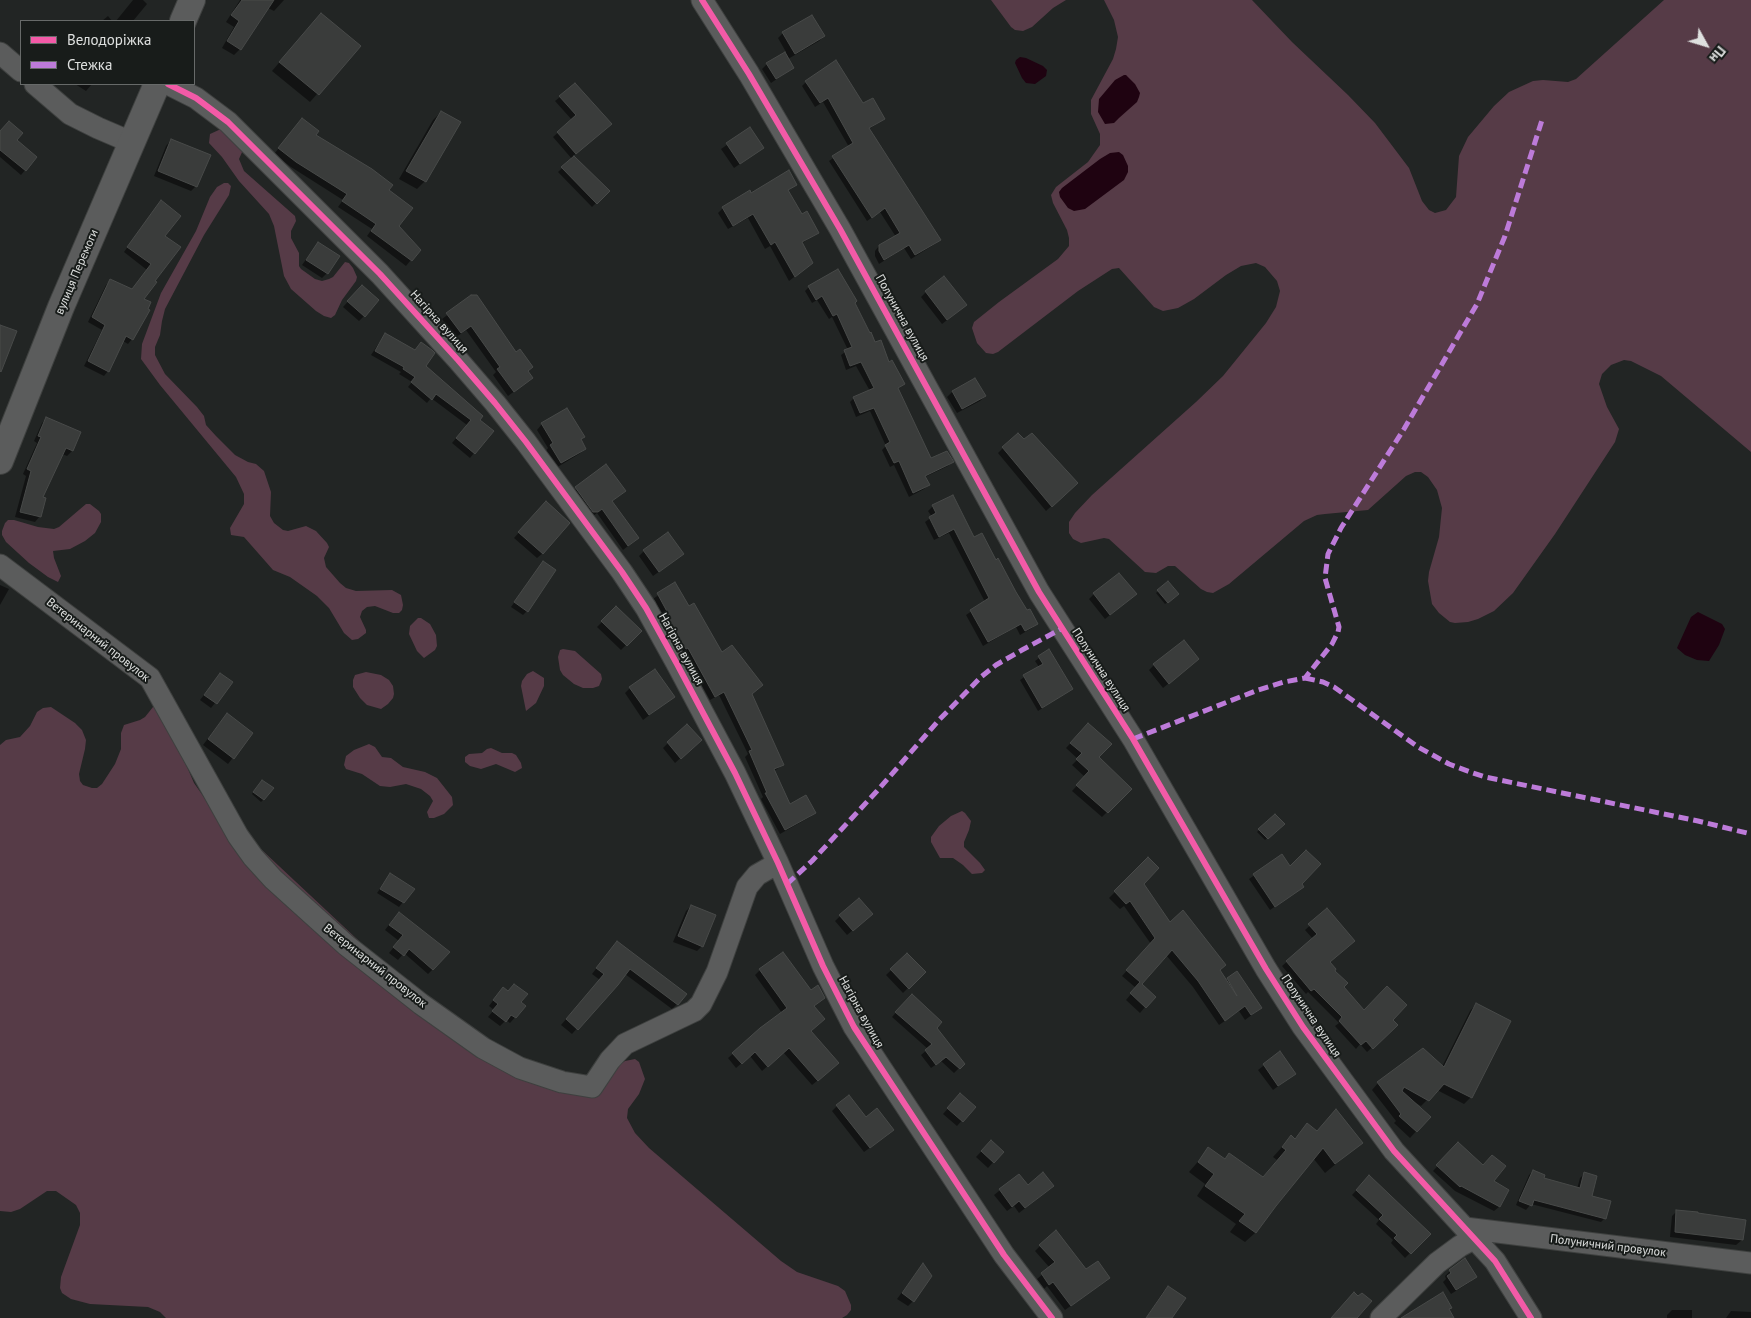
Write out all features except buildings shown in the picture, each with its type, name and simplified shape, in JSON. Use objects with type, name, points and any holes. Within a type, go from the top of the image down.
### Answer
[{"type":"street","points":[[183,20],[192,0]]},
{"type":"street","name":"Полунична вулиця","points":[[702,0],[749,74],[840,229],[1043,599],[1133,739],[1266,969],[1303,1027],[1394,1151],[1502,1270],[1531,1318]]},
{"type":"street","points":[[0,53],[20,71]]},
{"type":"street","points":[[36,85],[70,114],[133,143]]},
{"type":"street","name":"вулиця Перемоги","points":[[0,461],[61,307],[157,85]]},
{"type":"street","name":"Нагірна вулиця","points":[[170,85],[196,98],[219,114],[380,274],[458,360],[526,442],[622,572],[646,608],[731,765],[778,863],[823,966],[854,1027],[1004,1255],[1052,1318]]},
{"type":"street","name":"Ветеринарний провулок","points":[[0,565],[150,678],[238,836],[253,857],[273,879],[346,945],[421,1004],[482,1048],[520,1068],[562,1082],[592,1087],[610,1060],[625,1044],[694,1011],[701,1004],[717,972],[748,887],[758,875],[778,863]]},
{"type":"street","points":[[1381,1318],[1470,1233]]},
{"type":"street","name":"Полуничний провулок","points":[[1470,1233],[1751,1263]]},
{"type":"shaded area","points":[[991,0],[1066,0],[1053,8],[1032,27],[1023,31],[1015,30],[1011,27]]},
{"type":"shaded area","points":[[1104,0],[1252,0],[1375,123],[1409,168],[1422,201],[1429,210],[1435,213],[1446,210],[1456,197],[1459,156],[1468,137],[1494,106],[1509,92],[1533,81],[1568,82],[1576,79],[1664,0],[1751,0],[1751,452],[1661,376],[1631,361],[1624,360],[1611,365],[1602,374],[1599,384],[1607,407],[1619,429],[1615,442],[1555,534],[1513,593],[1494,611],[1468,622],[1450,622],[1432,604],[1428,581],[1439,537],[1442,508],[1437,490],[1428,477],[1421,472],[1415,472],[1406,476],[1368,510],[1317,515],[1304,521],[1229,584],[1213,593],[1201,589],[1175,566],[1168,566],[1156,573],[1145,572],[1109,539],[1104,538],[1081,543],[1073,539],[1069,533],[1069,522],[1075,513],[1092,495],[1223,376],[1266,323],[1276,307],[1280,291],[1277,281],[1265,267],[1256,263],[1241,266],[1178,308],[1163,311],[1154,307],[1119,268],[1112,269],[1078,291],[998,352],[993,354],[986,353],[977,343],[972,328],[974,322],[1058,259],[1069,246],[1067,230],[1053,203],[1051,195],[1056,187],[1088,162],[1100,145],[1100,134],[1091,114],[1091,100],[1113,59],[1118,37],[1114,20]]},
{"type":"shaded area","points":[[1020,57],[1043,66],[1047,70],[1046,76],[1035,84],[1026,83],[1015,63]]},
{"type":"shaded area","points":[[1124,75],[1135,84],[1140,93],[1139,97],[1137,102],[1114,123],[1105,124],[1098,112],[1099,99],[1115,80]]},
{"type":"shaded area","points":[[221,129],[243,150],[239,159],[244,171],[295,216],[296,221],[291,231],[291,238],[299,253],[299,266],[301,269],[315,279],[322,281],[333,277],[345,262],[349,263],[353,268],[357,277],[356,281],[342,300],[335,315],[331,318],[316,311],[291,289],[284,276],[274,226],[269,214],[239,181],[222,157],[209,143],[210,134]]},
{"type":"shaded area","points":[[1119,152],[1123,155],[1128,166],[1128,172],[1124,180],[1085,209],[1074,211],[1068,208],[1060,197],[1059,192],[1062,188],[1100,159],[1110,153]]},
{"type":"shaded area","points":[[228,183],[231,186],[229,195],[204,235],[165,309],[160,335],[155,347],[155,355],[165,374],[197,407],[204,416],[206,425],[216,436],[235,455],[256,464],[264,471],[271,492],[270,516],[274,523],[283,530],[288,531],[306,526],[316,531],[329,547],[324,558],[326,567],[346,588],[356,591],[392,590],[401,595],[403,605],[399,613],[393,613],[375,606],[367,607],[362,611],[360,617],[366,633],[358,639],[352,640],[344,633],[329,608],[317,596],[290,577],[273,570],[244,537],[231,535],[230,528],[244,504],[244,494],[236,477],[160,385],[141,359],[142,344],[161,293],[196,231],[210,197],[217,187]]},
{"type":"shaded area","points":[[86,504],[90,504],[99,511],[101,522],[95,533],[85,541],[70,549],[53,551],[61,576],[58,582],[29,563],[6,542],[2,535],[5,523],[8,520],[54,529],[59,527]]},
{"type":"shaded area","points":[[1698,612],[1722,624],[1725,629],[1719,645],[1709,661],[1697,660],[1685,655],[1677,648],[1691,617]]},
{"type":"shaded area","points":[[418,618],[430,624],[436,635],[437,646],[435,650],[424,658],[417,651],[409,634],[410,626]]},
{"type":"shaded area","points":[[560,650],[575,651],[601,674],[602,679],[599,686],[583,688],[574,684],[563,675],[560,670],[558,657]]},
{"type":"shaded area","points":[[533,671],[544,678],[544,686],[536,703],[526,711],[521,686],[527,674]]},
{"type":"shaded area","points":[[366,672],[381,675],[389,680],[393,686],[393,698],[381,709],[367,705],[353,687],[355,675]]},
{"type":"shaded area","points":[[51,707],[82,730],[86,740],[79,774],[80,781],[83,785],[97,788],[102,784],[115,764],[121,749],[121,733],[124,725],[140,720],[153,707],[157,707],[172,732],[194,783],[208,803],[248,837],[380,963],[555,1086],[614,1068],[625,1061],[635,1059],[639,1062],[645,1079],[639,1094],[628,1109],[627,1118],[635,1133],[649,1148],[781,1261],[797,1272],[838,1286],[845,1291],[851,1305],[851,1310],[842,1318],[166,1318],[160,1312],[148,1307],[90,1304],[71,1299],[62,1293],[60,1288],[61,1277],[80,1225],[80,1213],[76,1205],[56,1191],[47,1191],[20,1209],[11,1212],[0,1211],[0,745],[6,740],[20,737],[30,726],[37,712],[43,708]]},
{"type":"shaded area","points":[[369,744],[375,747],[382,757],[391,758],[403,767],[425,772],[437,778],[452,797],[453,805],[444,814],[429,818],[427,812],[433,801],[421,789],[406,784],[390,787],[380,786],[362,774],[346,769],[344,765],[346,756],[354,750]]},
{"type":"shaded area","points":[[491,748],[502,753],[516,755],[522,768],[515,772],[496,764],[481,769],[470,766],[465,762],[465,757],[469,754],[482,753]]},
{"type":"shaded area","points":[[962,811],[971,821],[964,847],[985,870],[982,873],[972,874],[953,858],[940,858],[931,842],[931,837],[939,826],[951,816]]},
{"type":"marked path","points":[[1133,739],[1258,690],[1305,678],[1332,644],[1339,627],[1325,578],[1328,554],[1341,528],[1404,429],[1477,304],[1505,236],[1543,117]]},
{"type":"marked path","points":[[787,884],[812,861],[939,720],[981,677],[996,665],[1061,629]]},
{"type":"marked path","points":[[1305,678],[1323,682],[1334,687],[1418,747],[1449,764],[1473,773],[1751,834]]},
{"type":"cycle path","points":[[702,0],[749,74],[840,229],[1039,592],[1133,739],[1266,969],[1303,1027],[1394,1151],[1495,1261],[1531,1318]]},
{"type":"cycle path","points":[[170,85],[196,98],[228,122],[380,274],[495,403],[622,572],[646,608],[735,773],[778,863],[823,966],[854,1027],[1004,1255],[1052,1318]]}]
